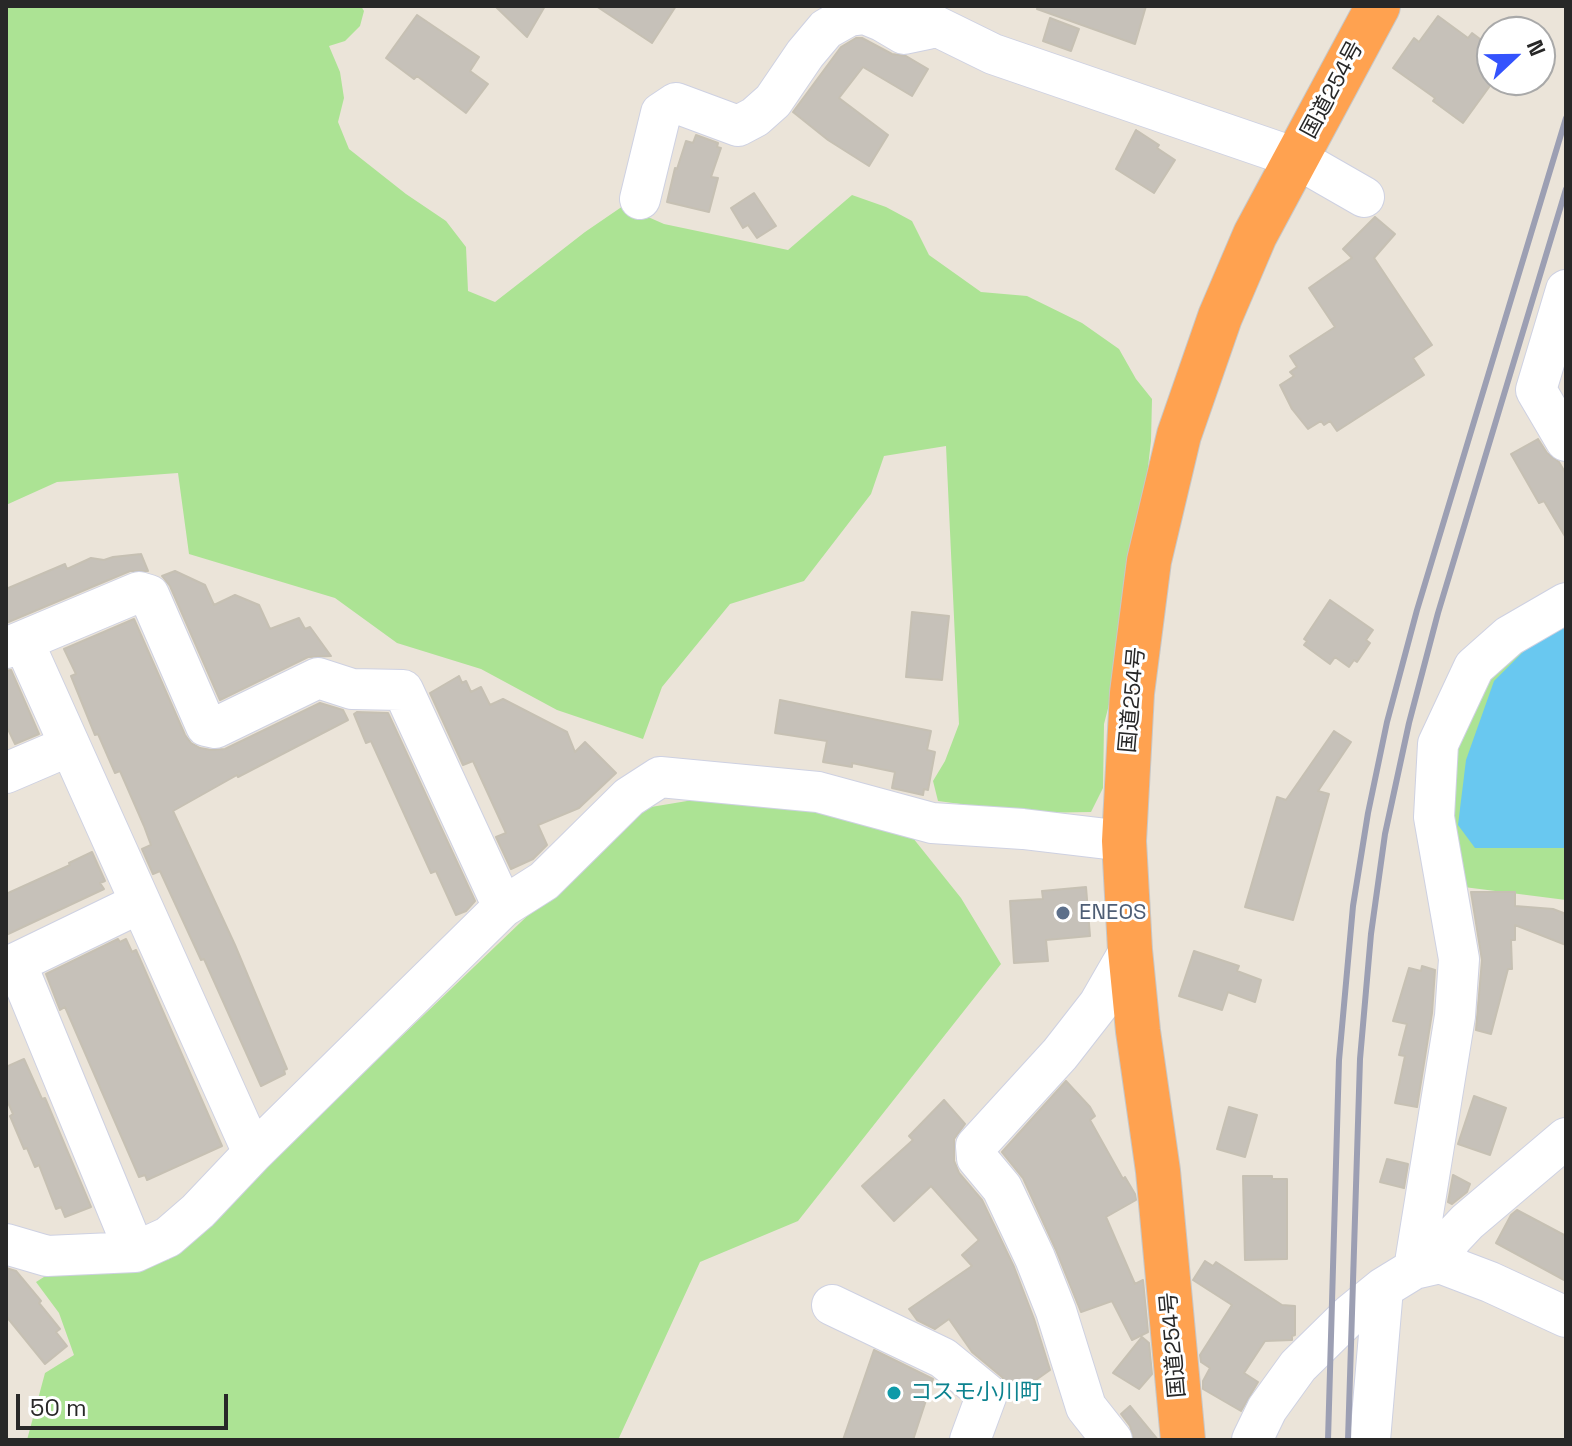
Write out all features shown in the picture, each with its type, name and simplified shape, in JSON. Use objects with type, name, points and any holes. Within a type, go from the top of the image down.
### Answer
[{"type":"highway","name":"国道254号","points":[[1183,1440],[1158,1171],[1130,950],[1124,841],[1132,693],[1149,561],[1179,435],[1220,317],[1255,235],[1378,6]]},
{"type":"street","points":[[902,6],[993,54],[1296,158],[1364,197]]},
{"type":"street","points":[[640,199],[661,113],[676,103],[738,126],[755,117],[773,101],[826,29],[849,16],[865,14],[904,34],[936,26]]},
{"type":"street","points":[[1566,290],[1536,390],[1566,441]]},
{"type":"street","points":[[253,1153],[69,746],[15,644],[139,592],[149,595],[206,726],[215,728],[318,678],[352,689],[403,690],[503,907]]},
{"type":"street","points":[[1370,1440],[1412,1273],[1455,1016],[1459,959],[1434,817],[1438,744],[1474,667],[1509,636],[1566,603]]},
{"type":"street","points":[[6,773],[69,746]]},
{"type":"street","points":[[6,1244],[47,1256],[135,1252],[168,1237],[198,1211],[503,907],[544,881],[629,797],[660,777],[818,792],[932,823],[1023,829],[1124,841]]},
{"type":"street","points":[[135,1252],[16,963],[140,903]]},
{"type":"street","points":[[1112,1440],[1086,1407],[1056,1311],[1035,1258],[1002,1188],[977,1158],[976,1146],[1060,1054],[1099,1004],[1130,950]]},
{"type":"street","points":[[1252,1440],[1267,1409],[1298,1366],[1351,1314],[1412,1273],[1566,1138]]},
{"type":"street","points":[[1412,1273],[1490,1282],[1566,1317]]},
{"type":"street","points":[[832,1305],[943,1358],[987,1394],[970,1440]]},
{"type":"green space","points":[[6,6],[361,6],[364,11],[360,26],[345,41],[329,46],[340,72],[344,98],[338,122],[349,149],[446,221],[466,247],[468,291],[495,302],[623,206],[664,224],[788,250],[852,195],[886,207],[912,221],[929,255],[981,292],[1027,296],[1082,323],[1119,349],[1152,399],[1151,441],[1130,623],[1104,724],[1103,788],[1091,812],[1028,813],[938,801],[933,781],[945,761],[959,724],[946,446],[884,456],[871,494],[804,581],[730,604],[662,687],[643,739],[557,710],[481,669],[397,643],[335,598],[189,554],[178,473],[57,482],[6,505]]},
{"type":"green space","points":[[1566,616],[1566,900],[1456,886],[1448,760],[1486,670]]},
{"type":"green space","points":[[705,798],[810,806],[913,838],[961,898],[1001,964],[798,1221],[700,1262],[618,1440],[27,1440],[45,1373],[74,1355],[59,1313],[36,1282],[66,1263],[168,1260],[639,809]]},
{"type":"water","points":[[1566,625],[1566,848],[1475,848],[1458,825],[1466,760],[1494,681],[1525,650]]},
{"type":"building","points":[[495,6],[545,6],[527,37]]},
{"type":"building","points":[[596,6],[676,6],[652,43]]},
{"type":"building","points":[[1038,6],[1146,6],[1135,44],[1037,9]]},
{"type":"building","points":[[417,15],[479,57],[470,71],[488,84],[466,113],[417,76],[414,79],[386,58]]},
{"type":"building","points":[[1438,16],[1468,38],[1472,33],[1476,36],[1476,96],[1483,96],[1463,123],[1393,68],[1414,38],[1419,42]]},
{"type":"building","points":[[1050,18],[1079,29],[1071,51],[1043,41]]},
{"type":"building","points":[[862,38],[892,54],[906,56],[928,69],[912,96],[863,67],[839,98],[888,135],[869,166],[828,140],[793,112],[841,47]]},
{"type":"building","points":[[1136,130],[1175,160],[1154,193],[1116,169]]},
{"type":"building","points":[[696,135],[718,143],[717,147],[721,148],[711,177],[718,178],[709,212],[667,202],[675,168],[686,141],[693,143]]},
{"type":"building","points":[[754,193],[776,226],[757,238],[748,225],[743,228],[731,208]]},
{"type":"building","points":[[1375,217],[1395,234],[1374,258],[1432,345],[1413,358],[1424,375],[1337,431],[1330,421],[1324,425],[1321,421],[1308,429],[1292,409],[1280,385],[1294,376],[1290,372],[1297,367],[1290,356],[1335,327],[1309,288],[1352,258],[1343,249]]},
{"type":"building","points":[[1538,439],[1566,474],[1566,538],[1544,501],[1539,503],[1511,454]]},
{"type":"building","points":[[141,554],[148,571],[130,571],[6,623],[6,589],[65,564],[67,569],[91,558],[104,560]]},
{"type":"building","points":[[175,571],[205,585],[214,605],[235,595],[259,605],[270,629],[299,618],[305,629],[310,627],[331,656],[308,657],[220,700],[170,586],[162,576]]},
{"type":"building","points":[[1330,600],[1373,630],[1366,640],[1370,643],[1357,662],[1354,660],[1349,667],[1335,657],[1330,664],[1304,645],[1307,641],[1304,639]]},
{"type":"building","points":[[912,612],[949,616],[942,680],[906,677]]},
{"type":"building","points":[[134,619],[185,735],[200,748],[225,749],[320,703],[343,710],[348,720],[237,775],[173,811],[235,945],[287,1069],[284,1070],[285,1074],[261,1086],[204,959],[201,960],[160,871],[153,874],[142,849],[151,845],[144,826],[120,771],[115,773],[98,734],[95,735],[71,676],[76,674],[64,649]]},
{"type":"building","points":[[11,670],[39,734],[15,744],[6,725],[6,671]]},
{"type":"building","points":[[459,676],[462,683],[466,681],[471,692],[481,687],[490,705],[503,699],[567,732],[575,752],[585,742],[616,773],[579,808],[538,825],[547,845],[533,859],[511,869],[496,837],[506,833],[473,761],[463,765],[430,693]]},
{"type":"building","points":[[780,700],[931,731],[927,750],[935,752],[928,790],[924,789],[923,795],[892,788],[895,772],[852,763],[852,767],[823,762],[827,741],[775,733]]},
{"type":"building","points":[[388,713],[475,901],[466,911],[456,915],[436,871],[431,873],[371,741],[366,743],[354,714]]},
{"type":"building","points":[[1334,731],[1351,742],[1318,791],[1329,794],[1293,920],[1245,907],[1277,797],[1286,800]]},
{"type":"building","points":[[92,852],[105,881],[100,883],[104,889],[6,935],[6,894]]},
{"type":"building","points":[[1086,887],[1090,936],[1046,940],[1048,961],[1014,963],[1010,901],[1043,899],[1042,891]]},
{"type":"building","points":[[1471,892],[1515,892],[1515,906],[1553,909],[1566,914],[1566,945],[1515,925],[1515,940],[1511,940],[1512,969],[1508,969],[1491,1034],[1476,1030],[1482,960]]},
{"type":"building","points":[[118,939],[120,942],[126,939],[132,952],[136,950],[222,1146],[147,1180],[145,1175],[139,1177],[65,1007],[60,1010],[46,974]]},
{"type":"building","points":[[1194,951],[1239,966],[1237,971],[1261,980],[1255,1002],[1228,992],[1222,1010],[1179,996]]},
{"type":"building","points":[[1422,966],[1435,970],[1432,1013],[1417,1107],[1395,1103],[1405,1056],[1399,1055],[1407,1024],[1393,1021],[1409,968],[1421,971]]},
{"type":"building","points":[[24,1059],[42,1099],[45,1098],[91,1207],[65,1217],[61,1207],[56,1209],[39,1165],[35,1167],[27,1148],[24,1149],[10,1116],[13,1114],[6,1098],[6,1067]]},
{"type":"building","points":[[1066,1081],[1090,1107],[1095,1116],[1090,1120],[1123,1179],[1125,1177],[1135,1194],[1136,1200],[1106,1217],[1135,1284],[1143,1280],[1148,1332],[1132,1340],[1112,1301],[1081,1312],[1023,1178],[1002,1152]]},
{"type":"building","points":[[1474,1096],[1506,1108],[1490,1155],[1458,1144]]},
{"type":"building","points":[[944,1100],[965,1124],[954,1139],[954,1161],[959,1173],[982,1200],[1014,1267],[1050,1370],[1009,1399],[1009,1387],[1002,1377],[972,1352],[949,1319],[935,1329],[917,1320],[909,1309],[972,1266],[962,1255],[979,1240],[931,1186],[894,1221],[862,1186],[913,1140],[909,1136]]},
{"type":"building","points":[[1229,1107],[1257,1115],[1245,1157],[1217,1149]]},
{"type":"building","points":[[1387,1159],[1408,1164],[1404,1188],[1380,1182]]},
{"type":"building","points":[[1453,1175],[1470,1184],[1467,1192],[1452,1204],[1448,1202]]},
{"type":"building","points":[[1243,1176],[1287,1179],[1287,1259],[1245,1260]]},
{"type":"building","points":[[1517,1210],[1566,1236],[1566,1281],[1496,1243]]},
{"type":"building","points":[[1205,1261],[1213,1266],[1216,1262],[1282,1305],[1295,1306],[1295,1335],[1292,1340],[1265,1341],[1244,1373],[1258,1382],[1241,1411],[1203,1389],[1203,1381],[1210,1368],[1201,1362],[1200,1355],[1232,1305],[1193,1280]]},
{"type":"building","points":[[6,1268],[16,1271],[41,1301],[39,1303],[60,1329],[56,1332],[67,1346],[45,1364],[6,1316]]},
{"type":"building","points":[[1142,1337],[1149,1343],[1152,1374],[1139,1389],[1113,1373]]},
{"type":"building","name":"コスモ小川町","points":[[874,1350],[933,1379],[913,1440],[843,1440]]},
{"type":"building","points":[[1130,1406],[1158,1440],[1134,1440],[1130,1426],[1121,1414]]},
{"type":"railway","points":[[1328,1440],[1339,1060],[1353,906],[1368,813],[1387,722],[1417,610],[1566,118]]},
{"type":"railway","points":[[1348,1440],[1360,1059],[1371,934],[1385,834],[1409,723],[1438,613],[1566,189]]},
{"type":"place","name":"ENEOS","points":[[1063,913]]},
{"type":"place","name":"コスモ小川町","points":[[894,1393]]}]
